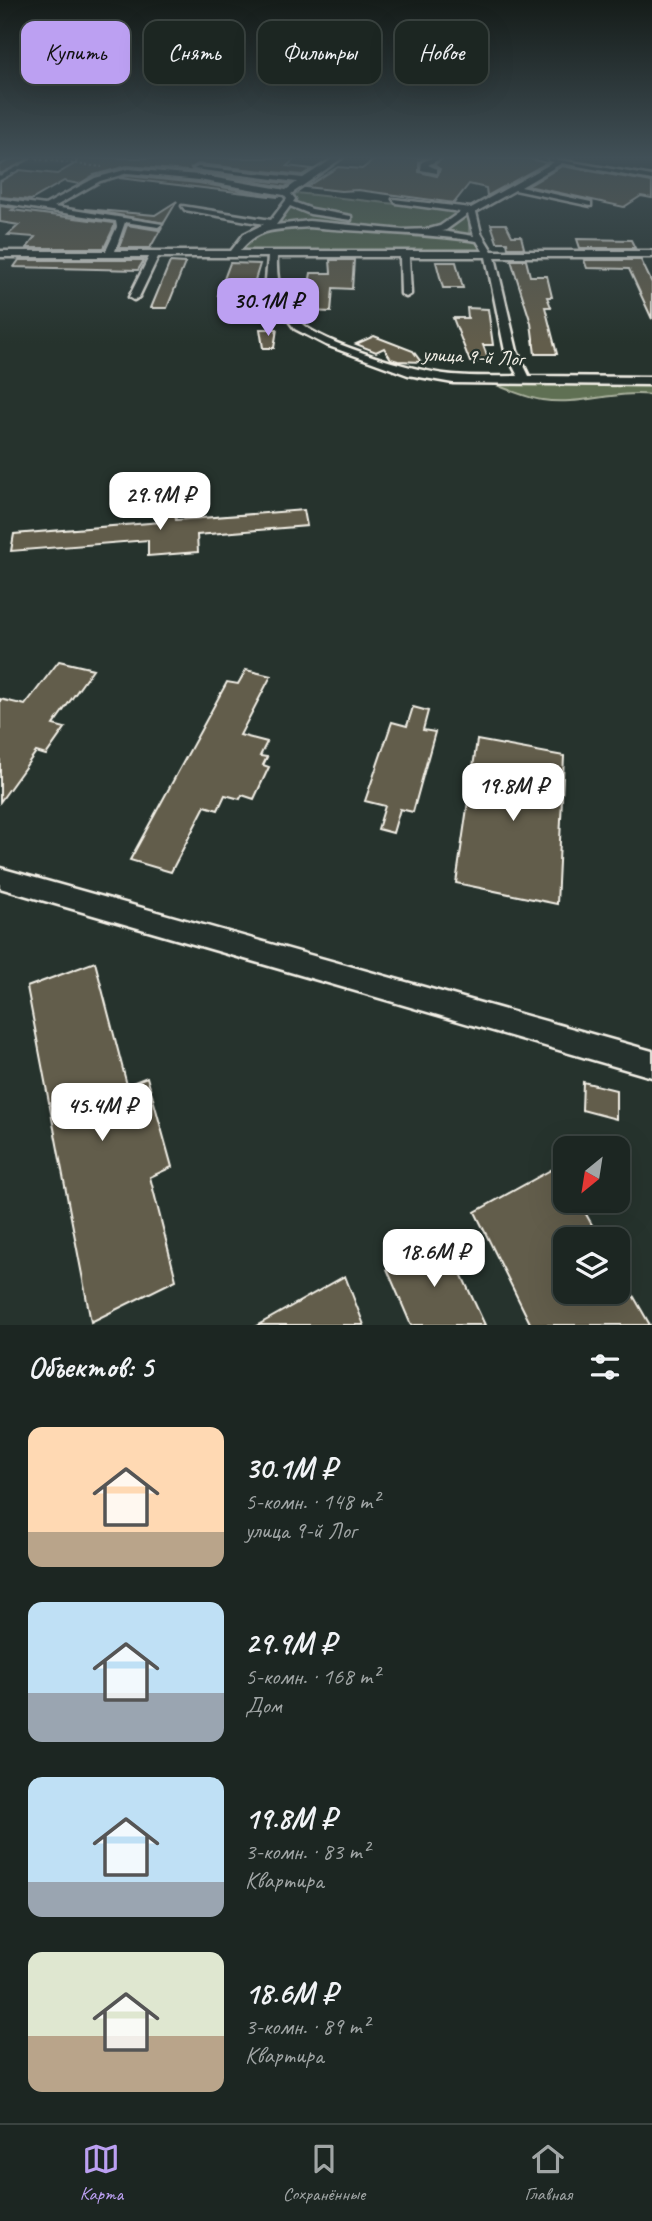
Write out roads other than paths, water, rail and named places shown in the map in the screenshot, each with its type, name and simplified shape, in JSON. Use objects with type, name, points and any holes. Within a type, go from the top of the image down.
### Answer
[{"type":"street","points":[[110,253],[121,227],[120,220]]},
{"type":"street","points":[[126,220],[158,224]]},
{"type":"street","points":[[254,220],[273,223]]},
{"type":"street","points":[[234,253],[247,236],[275,220]]},
{"type":"street","points":[[360,220],[480,239]]},
{"type":"street","points":[[263,229],[309,225],[403,233],[430,232],[456,220]]},
{"type":"street","points":[[473,220],[489,254],[511,351],[524,373],[523,379]]},
{"type":"street","points":[[134,298],[155,253]]},
{"type":"street","name":"улица 9-й Лог","points":[[273,253],[271,280],[284,307],[299,327],[330,343],[412,373],[453,379],[652,381]]},
{"type":"street","points":[[0,254],[404,253],[650,257]]},
{"type":"street","points":[[404,253],[406,294]]},
{"type":"street","points":[[0,878],[652,1064]]}]
